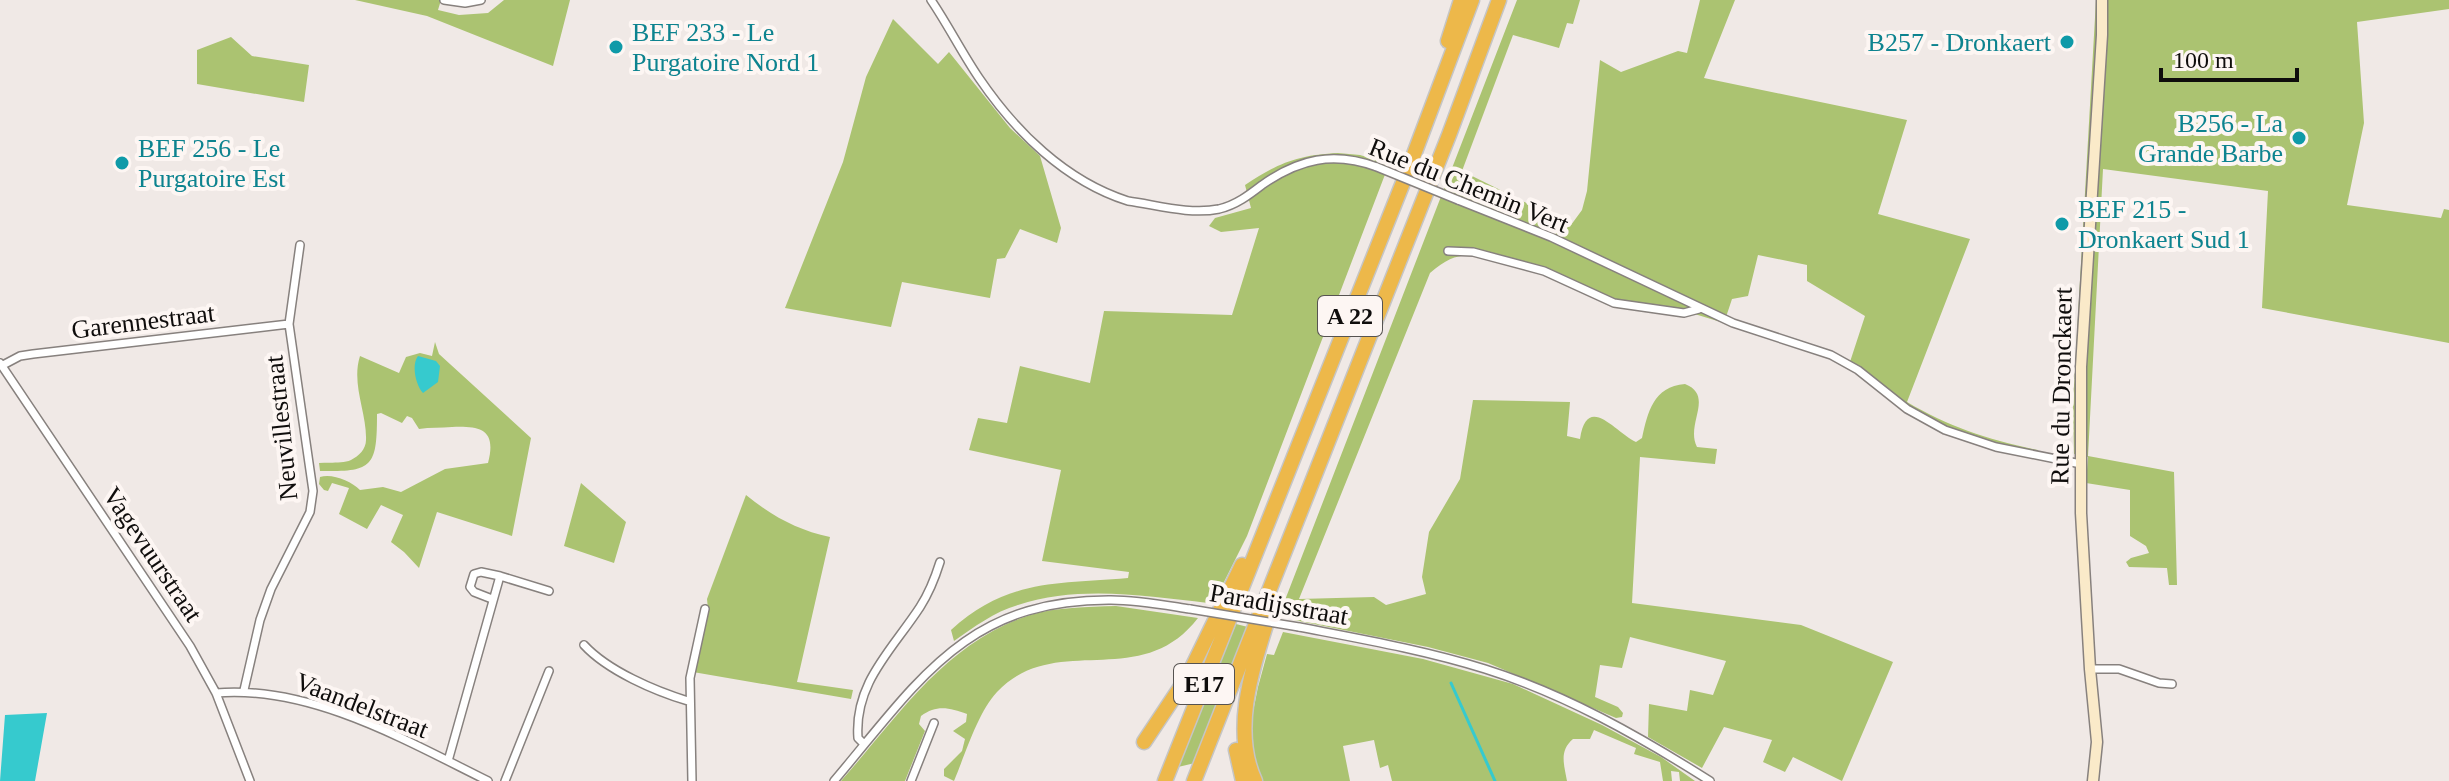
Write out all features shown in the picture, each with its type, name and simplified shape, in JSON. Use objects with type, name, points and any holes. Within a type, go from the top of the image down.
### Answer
[{"type":"highway","points":[[1423,134],[1432,90],[1461,0]]},
{"type":"highway","name":"A 22","points":[[1243,587],[1423,134],[1472,0]]},
{"type":"highway","name":"A 22","points":[[1270,588],[1476,66],[1499,0]]},
{"type":"highway","points":[[1476,66],[1507,0]]},
{"type":"highway","points":[[1144,742],[1194,666],[1259,526],[1278,498]]},
{"type":"highway","points":[[1243,781],[1235,747],[1237,720],[1251,659],[1279,588],[1292,535]]},
{"type":"highway","name":"E17","points":[[1165,781],[1243,587]]},
{"type":"highway","name":"E17","points":[[1194,781],[1270,588]]},
{"type":"highway","points":[[1255,781],[1244,746],[1244,717],[1268,616]]},
{"type":"main road","name":"Rue du Dronckaert","points":[[2093,781],[2097,738],[2082,543],[2082,346],[2104,0]]},
{"type":"street","points":[[444,0],[465,3],[481,0]]},
{"type":"street","name":"Rue du Chemin Vert","points":[[931,0],[985,87],[1031,141],[1061,166],[1115,196],[1142,203],[1209,210],[1240,201],[1281,172],[1307,161],[1339,157],[1377,167],[1551,237],[1742,327],[1838,358],[1913,413],[1962,437],[2081,464]]},
{"type":"street","name":"Neuvillestraat","points":[[244,690],[260,620],[271,589],[310,512],[312,502],[313,491],[289,324],[300,245]]},
{"type":"street","name":"Rue du Chemin Vert","points":[[1448,251],[1473,252],[1544,271],[1614,303],[1684,313],[1699,309]]},
{"type":"street","name":"Garennestraat","points":[[1,364],[33,354],[289,324]]},
{"type":"street","name":"Vagevuurstraat","points":[[1,364],[190,646],[216,693],[250,781]]},
{"type":"street","points":[[864,744],[858,738],[857,724],[869,682],[889,647],[921,606],[940,562]]},
{"type":"street","points":[[492,599],[474,592],[470,587],[474,574],[481,572],[500,576],[549,591]]},
{"type":"street","points":[[448,761],[500,576]]},
{"type":"street","name":"Paradijsstraat","points":[[834,781],[902,698],[945,657],[985,628],[1016,613],[1054,604],[1112,600],[1299,627],[1486,669],[1539,689],[1605,720],[1710,781]]},
{"type":"street","points":[[692,781],[688,701],[705,609]]},
{"type":"street","points":[[584,645],[627,676],[663,694],[688,701]]},
{"type":"street","points":[[2090,669],[2119,669],[2159,683],[2172,684]]},
{"type":"street","points":[[505,781],[549,671]]},
{"type":"street","name":"Vaandelstraat","points":[[216,693],[244,690],[308,703],[394,734],[488,781]]},
{"type":"street","points":[[911,781],[934,723]]},
{"type":"green space","points":[[355,0],[441,0],[438,10],[459,15],[488,13],[504,0],[570,0],[553,66],[427,16]]},
{"type":"green space","points":[[1517,0],[1580,0],[1573,24],[1567,23],[1559,48],[1513,35],[1462,171],[1571,225],[1582,210],[1587,191],[1600,60],[1621,72],[1678,51],[1687,53],[1700,0],[1735,0],[1704,78],[1907,120],[1878,214],[1970,239],[1907,402],[1970,432],[2038,450],[2037,458],[1984,446],[1934,428],[1903,410],[1848,368],[1865,316],[1807,281],[1807,265],[1758,255],[1748,296],[1732,299],[1724,323],[1675,308],[1617,301],[1550,269],[1509,257],[1505,263],[1474,256],[1458,257],[1430,273],[1299,599],[1374,597],[1386,605],[1426,594],[1422,577],[1429,532],[1460,479],[1473,400],[1570,402],[1567,436],[1580,439],[1589,418],[1596,417],[1636,442],[1642,438],[1650,410],[1659,396],[1674,386],[1685,384],[1694,389],[1698,396],[1694,429],[1697,447],[1717,449],[1715,464],[1640,457],[1632,603],[1801,625],[1893,662],[1842,781],[1793,757],[1785,772],[1763,762],[1772,740],[1724,727],[1702,768],[1648,737],[1649,704],[1687,711],[1690,690],[1713,695],[1726,661],[1630,637],[1622,668],[1600,665],[1595,697],[1618,707],[1623,713],[1622,717],[1616,718],[1488,663],[1428,647],[1294,620],[1294,617],[1280,613]]},
{"type":"green space","points":[[2096,0],[2449,0],[2449,9],[2357,22],[2364,123],[2347,205],[2441,218],[2444,209],[2449,210],[2449,343],[2262,308],[2268,191],[2103,169],[2088,456],[2174,472],[2177,585],[2169,585],[2167,568],[2129,567],[2126,562],[2131,558],[2149,553],[2146,546],[2130,536],[2130,490],[2086,483],[2088,457],[2074,454],[2073,403]]},
{"type":"green space","points":[[893,19],[938,64],[949,52],[1010,128],[1040,156],[1061,228],[1057,243],[1020,229],[1005,258],[997,259],[990,298],[902,282],[891,327],[785,308],[843,162],[866,77]]},
{"type":"green space","points":[[231,37],[252,56],[309,65],[304,102],[197,84],[197,50]]},
{"type":"green space","points":[[1338,153],[1360,155],[1389,164],[1247,536],[1222,586],[1208,603],[1113,594],[1041,599],[984,620],[954,641],[951,630],[992,601],[1034,587],[1128,578],[1129,572],[1042,561],[1061,470],[969,450],[978,418],[1007,423],[1020,366],[1090,383],[1104,311],[1232,315],[1259,228],[1221,232],[1209,226],[1215,218],[1251,208],[1245,185],[1268,171],[1300,158]]},
{"type":"green space","points":[[435,342],[439,354],[531,438],[512,536],[437,512],[419,568],[391,542],[403,515],[381,505],[367,529],[339,514],[349,488],[332,483],[328,491],[324,490],[319,484],[320,477],[341,479],[360,490],[383,487],[401,492],[445,469],[488,463],[488,436],[478,429],[462,427],[419,429],[412,418],[407,416],[402,423],[381,413],[377,414],[376,445],[368,463],[351,470],[320,471],[319,463],[351,460],[365,446],[366,430],[357,377],[360,356],[399,373],[406,357],[420,353],[432,356]]},
{"type":"green space","points":[[581,483],[626,522],[614,563],[564,546]]},
{"type":"green space","points":[[746,495],[785,521],[830,537],[797,682],[853,690],[851,699],[693,672],[708,609],[707,599]]},
{"type":"green space","points":[[1116,606],[1198,618],[1175,640],[1150,652],[1124,658],[1045,665],[1020,674],[990,700],[972,734],[954,781],[944,776],[944,769],[962,751],[965,739],[953,731],[966,722],[967,714],[944,708],[921,716],[919,724],[925,731],[905,781],[841,781],[925,684],[972,643],[1000,627],[1040,612]]},
{"type":"green space","points":[[1236,624],[1248,627],[1195,763],[1178,767]]},
{"type":"green space","points":[[1283,632],[1423,659],[1513,684],[1602,725],[1661,757],[1695,781],[1680,781],[1679,772],[1671,771],[1672,781],[1663,781],[1660,762],[1634,754],[1636,748],[1594,730],[1590,739],[1573,739],[1566,748],[1567,781],[1392,781],[1388,765],[1380,768],[1374,740],[1343,746],[1350,781],[1261,781],[1248,737],[1267,654],[1274,655]]},
{"type":"water","points":[[418,356],[436,361],[440,366],[438,382],[423,393],[415,375]]},
{"type":"water","points":[[47,713],[35,781],[0,781],[5,715]]},
{"type":"waterway","points":[[1451,683],[1495,781]]},
{"type":"place","name":"B257 - Dronkaert","points":[[2067,42]]},
{"type":"place","name":"BEF 233 - Le Purgatoire Nord 1","points":[[616,47]]},
{"type":"place","name":"B256 - La Grande Barbe","points":[[2299,138]]},
{"type":"place","name":"BEF 256 - Le Purgatoire Est","points":[[122,163]]},
{"type":"place","name":"BEF 215 - Dronkaert Sud 1","points":[[2062,224]]}]
